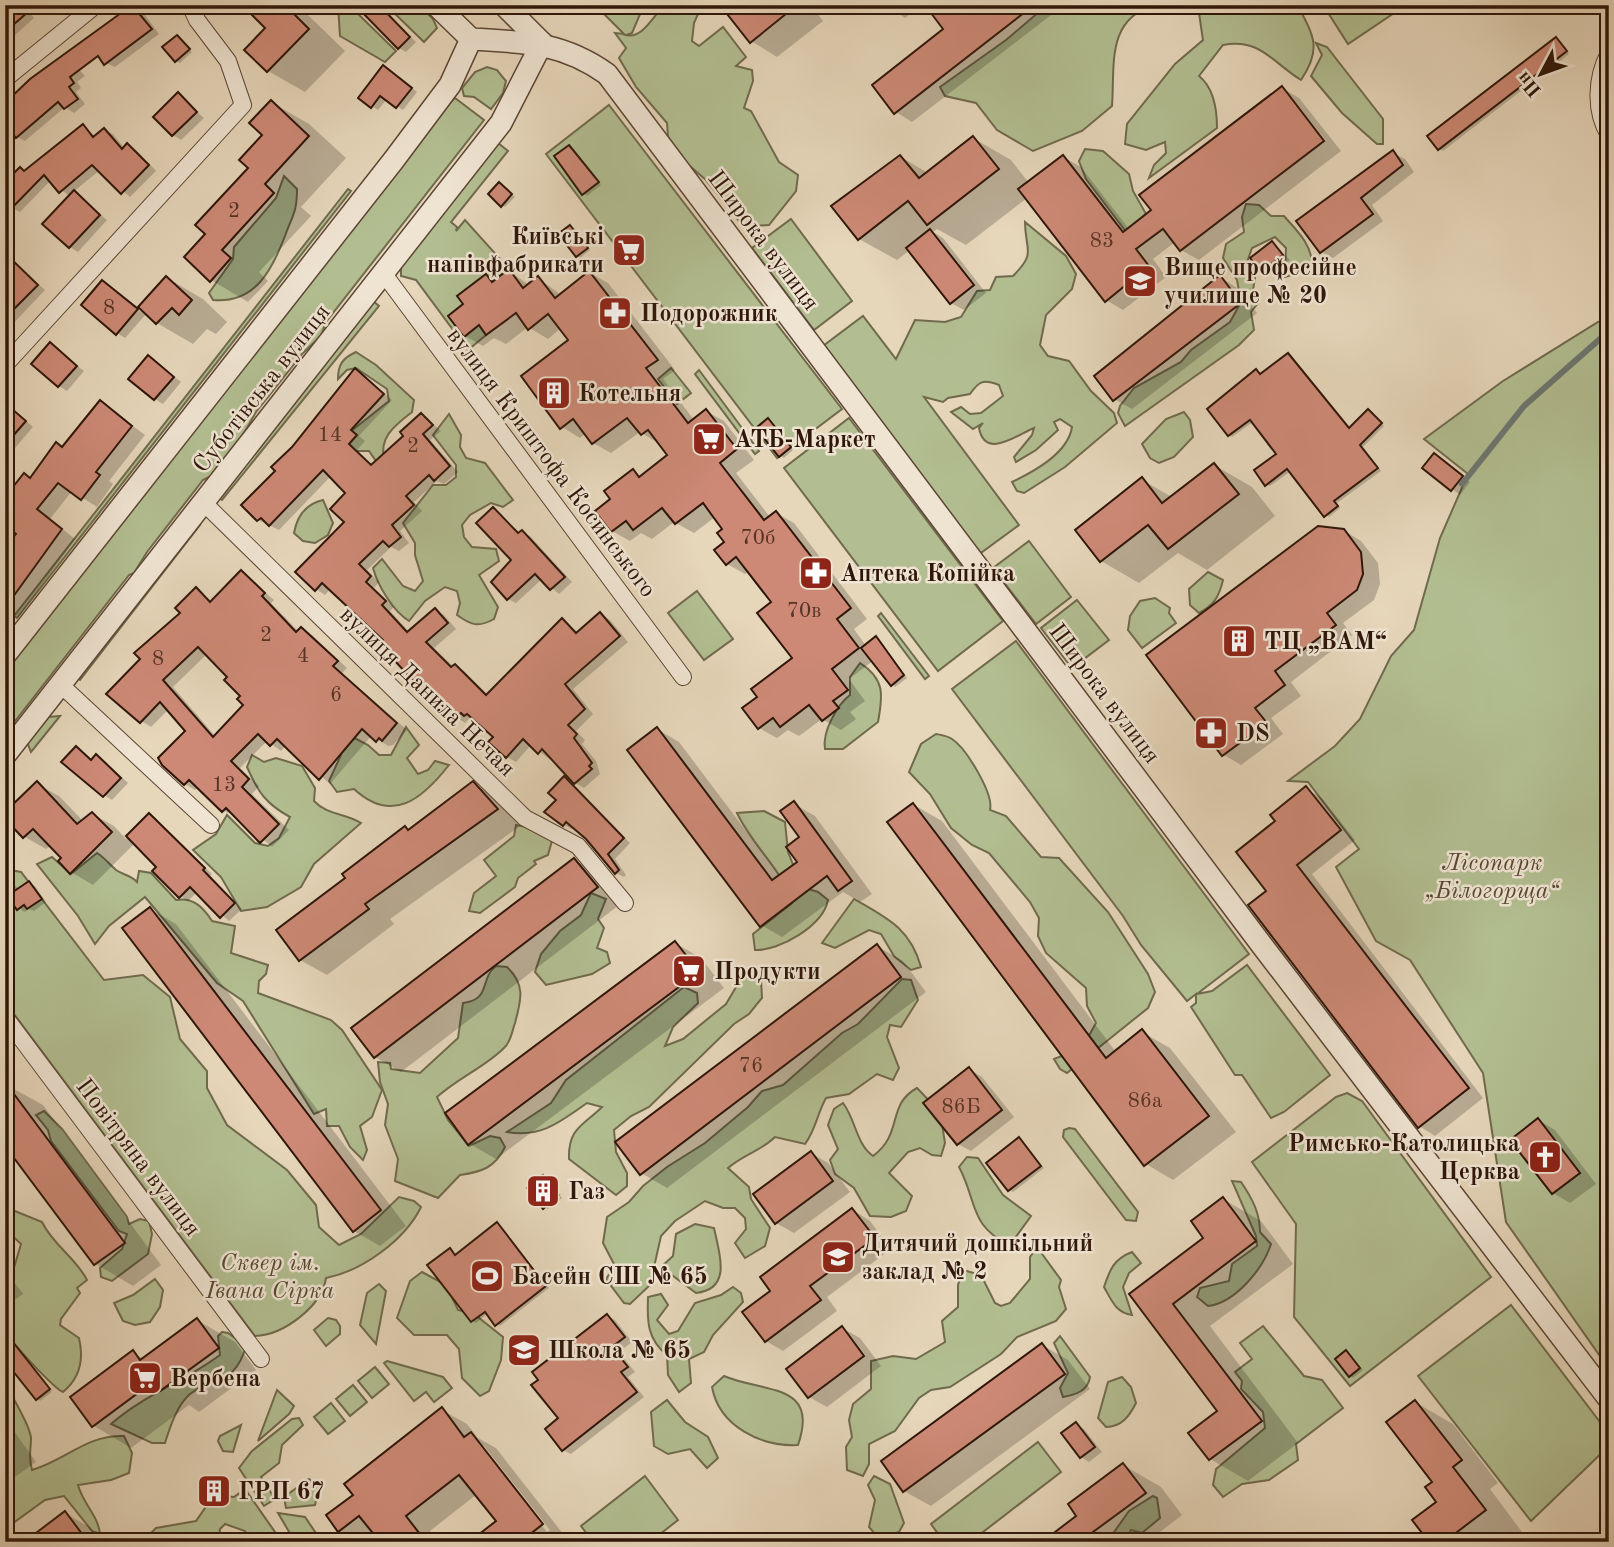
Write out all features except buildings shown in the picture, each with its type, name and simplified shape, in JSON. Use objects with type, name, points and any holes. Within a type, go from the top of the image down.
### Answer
[{"type":"street","points":[[5,79],[96,5]]},
{"type":"street","points":[[5,365],[243,105],[228,61],[197,20],[190,5]]},
{"type":"street","points":[[436,5],[471,39]]},
{"type":"street","name":"Широка вулиця","points":[[504,5],[542,43]]},
{"type":"street","name":"Широка вулиця","points":[[471,39],[542,43],[584,58],[607,74],[1264,948],[1609,1399]]},
{"type":"street","name":"Суботівська вулиця","points":[[8,647],[393,160],[450,85],[471,39]]},
{"type":"street","name":"Суботівська вулиця","points":[[5,755],[501,123],[542,43]]},
{"type":"street","points":[[1609,53],[1598,84],[1599,106],[1609,135]]},
{"type":"street","name":"вулиця Криштофа Косинського","points":[[384,274],[683,677]]},
{"type":"street","name":"вулиця Данила Нечая","points":[[204,503],[525,817],[578,846],[625,903]]},
{"type":"street","points":[[61,685],[211,825]]},
{"type":"street","name":"Повітряна вулиця","points":[[5,1017],[261,1359]]},
{"type":"green space","points":[[338,5],[349,5],[396,51],[385,62],[340,36]]},
{"type":"green space","points":[[386,5],[419,5],[433,19],[437,28],[424,42]]},
{"type":"green space","points":[[595,5],[644,5],[632,33],[626,35],[637,34],[664,5],[702,5],[694,23],[692,41],[699,46],[723,27],[746,57],[736,66],[752,70],[753,81],[744,108],[751,111],[779,162],[798,175],[796,191],[769,225],[751,226],[739,221],[706,180],[684,161],[668,137],[667,123],[636,87],[619,58],[626,48],[615,33],[624,34]]},
{"type":"green space","points":[[1047,5],[1154,5],[1139,12],[1120,32],[1114,60],[1112,106],[1082,131],[1033,151],[997,130],[976,103],[945,96],[940,87],[1006,40]]},
{"type":"green space","points":[[1180,5],[1298,6],[1312,34],[1312,60],[1301,80],[1256,48],[1236,44],[1223,45],[1199,76],[1214,99],[1217,128],[1149,178],[1154,165],[1166,153],[1165,142],[1146,150],[1125,144],[1127,124],[1175,64],[1203,40],[1199,13]]},
{"type":"green space","points":[[1323,5],[1406,5],[1348,44]]},
{"type":"green space","points":[[1316,43],[1327,47],[1383,119],[1383,144],[1377,144],[1342,113],[1311,76],[1322,55]]},
{"type":"green space","points":[[487,67],[497,70],[506,81],[503,93],[491,109],[474,97],[464,96],[462,88],[475,72]]},
{"type":"green space","points":[[455,98],[484,120],[326,322],[321,336],[303,353],[256,412],[235,449],[213,475],[203,480],[134,573],[129,575],[5,734],[5,668],[443,109]]},
{"type":"green space","points":[[609,105],[842,409],[777,458],[546,154]]},
{"type":"green space","points":[[498,143],[508,151],[451,222],[457,227],[456,231],[465,220],[509,269],[492,282],[486,275],[463,304],[464,337],[479,325],[486,335],[468,350],[416,280],[401,276],[401,265]]},
{"type":"green space","points":[[1085,149],[1103,151],[1129,174],[1133,191],[1150,221],[1127,233],[1086,179],[1079,161]]},
{"type":"green space","points":[[284,176],[297,189],[296,204],[280,249],[268,272],[251,290],[240,296],[228,300],[213,300],[209,293],[233,259],[234,247],[276,198]]},
{"type":"green space","points":[[348,189],[351,191],[17,618],[14,616]]},
{"type":"green space","points":[[1246,204],[1259,205],[1271,216],[1284,216],[1306,243],[1312,263],[1302,272],[1285,277],[1286,248],[1275,237],[1252,248],[1246,265],[1255,277],[1252,297],[1259,302],[1251,312],[1254,330],[1239,345],[1125,426],[1118,413],[1134,388],[1181,362],[1191,350],[1230,322],[1241,302],[1237,280],[1223,258],[1226,244],[1244,232],[1242,217]]},
{"type":"green space","points":[[791,219],[852,301],[814,330],[752,248]]},
{"type":"green space","points":[[1025,222],[1066,256],[1076,274],[1072,289],[1046,315],[1040,345],[1048,356],[1069,361],[1091,391],[1114,413],[1117,423],[1065,467],[1024,493],[1017,491],[1012,482],[1040,467],[1057,453],[1072,427],[1060,419],[1054,422],[1058,430],[1036,450],[1016,462],[1014,457],[1032,435],[1034,428],[1011,440],[995,444],[982,437],[979,428],[983,423],[973,429],[951,412],[961,407],[970,414],[981,413],[1003,396],[999,385],[982,382],[970,394],[948,398],[943,402],[924,397],[1019,525],[978,555],[823,346],[863,316],[896,359],[915,320],[945,322],[961,317],[977,291],[990,290],[996,277],[1013,276],[1027,256]]},
{"type":"green space","points":[[373,301],[379,306],[222,500],[216,496]]},
{"type":"green space","name":"Лісопарк „Білогорща“","points":[[1609,320],[1609,1369],[1506,1222],[1483,1073],[1410,960],[1376,941],[1336,867],[1359,849],[1308,782],[1288,781],[1335,746],[1360,719],[1391,656],[1414,630],[1440,538],[1468,474],[1424,439],[1503,381],[1598,322]]},
{"type":"green space","points":[[356,352],[376,365],[414,400],[412,412],[386,437],[384,459],[376,461],[369,451],[356,451],[349,460],[345,455],[350,432],[389,401],[387,389],[356,368],[347,370],[338,379],[342,362]]},
{"type":"green space","points":[[671,368],[691,393],[677,404],[658,379]]},
{"type":"green space","points":[[699,370],[759,451],[755,454],[695,374]]},
{"type":"green space","points":[[1184,412],[1190,420],[1193,437],[1174,457],[1159,463],[1150,458],[1142,444],[1166,419]]},
{"type":"green space","points":[[449,414],[461,435],[460,447],[466,458],[485,463],[513,500],[503,507],[491,503],[470,515],[462,525],[464,537],[472,547],[496,549],[499,561],[479,575],[498,607],[494,619],[483,624],[471,623],[457,615],[460,603],[457,591],[445,587],[425,601],[409,621],[387,598],[373,568],[382,559],[403,586],[415,591],[423,581],[415,555],[415,543],[403,523],[433,485],[446,485],[456,477],[456,465],[433,435]]},
{"type":"green space","points":[[849,418],[1003,621],[938,671],[784,468]]},
{"type":"green space","points":[[323,500],[333,523],[328,535],[315,543],[303,541],[294,533],[297,521],[307,508]]},
{"type":"green space","points":[[196,522],[200,525],[80,680],[75,677]]},
{"type":"green space","points":[[1029,541],[1071,597],[1036,624],[993,568]]},
{"type":"green space","points":[[1208,572],[1223,580],[1215,600],[1199,613],[1190,605],[1189,589]]},
{"type":"green space","points":[[697,591],[733,639],[704,660],[668,613]]},
{"type":"green space","points":[[1155,598],[1170,608],[1169,613],[1176,623],[1142,648],[1128,630],[1130,616],[1140,601]]},
{"type":"green space","points":[[1077,600],[1109,640],[1072,668],[1041,628]]},
{"type":"green space","points":[[881,613],[929,676],[925,679],[878,616]]},
{"type":"green space","points":[[1016,641],[1249,954],[1197,994],[1212,991],[1247,965],[1330,1075],[1284,1112],[1271,1118],[1242,1075],[1235,1075],[1191,1007],[1196,1003],[1196,994],[1187,1001],[1141,945],[1123,916],[952,689]]},
{"type":"green space","points":[[860,663],[874,675],[880,688],[878,722],[843,749],[825,749],[828,727],[850,695],[850,677]]},
{"type":"green space","points":[[60,716],[31,752],[26,739],[48,717]]},
{"type":"green space","points":[[406,727],[419,745],[407,758],[418,774],[428,770],[435,761],[449,765],[429,788],[418,797],[394,806],[368,800],[354,789],[337,792],[329,781],[341,755],[326,744],[345,733],[368,745],[379,755],[391,755]]},
{"type":"green space","points":[[936,734],[952,739],[971,761],[988,793],[990,810],[1006,816],[1041,857],[1059,858],[1108,912],[1148,974],[1155,992],[1148,1008],[1067,1073],[1060,1069],[1054,1059],[1082,1048],[1096,1023],[1087,1006],[1086,988],[1046,953],[1038,936],[1039,918],[1030,902],[989,853],[972,845],[951,828],[930,794],[909,772],[921,744]]},
{"type":"green space","points":[[252,755],[264,762],[276,758],[302,766],[315,788],[314,801],[319,806],[361,823],[314,864],[301,887],[267,907],[241,911],[221,877],[193,850],[216,834],[227,815],[255,843],[268,846],[279,838],[290,817],[269,802],[259,790],[247,767]]},
{"type":"green space","points":[[764,811],[785,822],[788,852],[802,887],[818,892],[828,900],[818,919],[799,935],[776,946],[755,950],[753,934],[792,903],[782,880],[737,813]]},
{"type":"green space","points":[[516,825],[547,831],[553,837],[548,855],[534,861],[536,864],[518,878],[515,887],[480,913],[469,911],[474,893],[496,876],[484,860],[514,836]]},
{"type":"green space","points":[[97,853],[116,870],[137,882],[139,871],[151,873],[176,900],[188,900],[201,907],[212,921],[235,926],[231,953],[268,965],[266,974],[259,981],[258,993],[331,1020],[342,1030],[382,1090],[372,1117],[360,1126],[367,1150],[363,1160],[350,1147],[339,1126],[327,1126],[326,1109],[314,1114],[243,1001],[217,983],[145,897],[109,926],[95,944],[78,916],[37,864],[52,857],[71,874]]},
{"type":"green space","name":"Сквер ім. Івана Сірка","points":[[5,869],[21,872],[104,980],[143,975],[170,997],[180,1039],[207,1071],[207,1088],[227,1125],[287,1170],[316,1205],[319,1227],[339,1245],[361,1234],[399,1197],[414,1201],[421,1207],[404,1231],[368,1261],[354,1269],[326,1278],[317,1299],[289,1325],[255,1336],[5,1002]]},
{"type":"green space","points":[[591,893],[606,899],[598,919],[604,928],[597,948],[607,952],[610,963],[592,974],[546,985],[535,972],[541,954],[560,931],[581,915]]},
{"type":"green space","points":[[854,899],[904,933],[921,967],[911,970],[894,956],[881,934],[869,930],[835,948],[822,943]]},
{"type":"green space","points":[[496,966],[507,967],[519,987],[519,1007],[510,1040],[497,1055],[437,1097],[448,1120],[469,1146],[490,1136],[500,1138],[505,1147],[492,1164],[460,1175],[438,1198],[395,1181],[398,1159],[385,1125],[388,1104],[380,1082],[378,1062],[390,1063],[391,1069],[420,1073],[458,1038],[463,1003],[472,1001],[482,993],[491,971]]},
{"type":"green space","points":[[742,977],[761,980],[762,998],[749,1014],[734,1024],[649,1107],[631,1116],[614,1130],[616,1152],[627,1173],[627,1186],[616,1195],[569,1159],[574,1134],[602,1107],[587,1103],[550,1127],[530,1133],[507,1132],[551,1103],[566,1080],[684,987],[697,993],[698,1003],[673,1027],[665,1046],[683,1039],[726,1004]]},
{"type":"green space","points":[[902,979],[911,980],[918,1000],[901,1027],[890,1025],[887,1037],[899,1068],[893,1080],[877,1074],[849,1094],[826,1098],[805,1144],[775,1137],[728,1168],[749,1187],[751,1199],[770,1228],[765,1246],[745,1258],[735,1243],[746,1229],[745,1218],[735,1208],[723,1208],[705,1201],[675,1221],[661,1236],[650,1285],[630,1304],[624,1303],[606,1279],[615,1266],[603,1243],[607,1217],[629,1202],[643,1186],[667,1167],[705,1143],[748,1107],[762,1091],[783,1085],[842,1033],[858,1024]]},
{"type":"green space","points":[[917,1088],[940,1112],[945,1143],[941,1156],[932,1155],[920,1148],[908,1152],[889,1173],[912,1196],[906,1211],[891,1217],[870,1216],[854,1188],[835,1174],[830,1160],[838,1149],[828,1125],[834,1109],[843,1103],[859,1138],[873,1156],[889,1138],[901,1103]]},
{"type":"green space","points":[[1347,1093],[1362,1101],[1491,1277],[1350,1386],[1294,1317],[1296,1224],[1252,1162],[1336,1097]]},
{"type":"green space","points":[[44,1111],[62,1129],[127,1217],[129,1224],[140,1219],[149,1221],[152,1234],[148,1254],[112,1281],[101,1277],[100,1268],[122,1249],[127,1234],[119,1231],[51,1141],[48,1130],[36,1115]]},
{"type":"green space","points":[[1075,1129],[1138,1212],[1136,1221],[1126,1220],[1063,1137],[1064,1130]]},
{"type":"green space","points":[[967,1157],[978,1158],[1003,1195],[1031,1216],[1010,1245],[987,1230],[976,1212],[959,1167]]},
{"type":"green space","points":[[1232,1181],[1241,1182],[1245,1188],[1257,1212],[1260,1232],[1271,1244],[1262,1264],[1238,1292],[1218,1304],[1208,1306],[1197,1297],[1200,1288],[1229,1281],[1232,1264],[1257,1246],[1256,1236]]},
{"type":"green space","points":[[5,1207],[42,1222],[87,1280],[77,1288],[80,1293],[61,1319],[60,1325],[79,1338],[81,1353],[77,1374],[63,1392],[33,1364],[6,1331],[5,1298],[14,1287],[13,1271],[21,1244],[5,1229]]},
{"type":"green space","points":[[695,1224],[714,1228],[721,1268],[715,1285],[696,1293],[661,1267],[673,1256],[676,1234]]},
{"type":"green space","points":[[1037,1247],[1061,1280],[1059,1287],[1066,1309],[1056,1321],[1017,1337],[1001,1354],[950,1387],[931,1390],[919,1398],[895,1431],[869,1444],[869,1464],[863,1476],[847,1470],[846,1447],[852,1437],[849,1420],[853,1404],[871,1389],[871,1361],[893,1356],[916,1359],[945,1342],[942,1321],[958,1307],[958,1285],[963,1270],[981,1275],[995,1303],[1001,1306],[1010,1303],[1030,1279],[1030,1257]]},
{"type":"green space","points":[[1132,1252],[1141,1263],[1129,1273],[1123,1287],[1132,1315],[1118,1309],[1104,1287],[1114,1265]]},
{"type":"green space","points":[[422,1272],[446,1285],[458,1310],[474,1314],[503,1337],[501,1360],[489,1391],[480,1396],[462,1378],[459,1349],[447,1335],[414,1335],[397,1318],[410,1281]]},
{"type":"green space","points":[[155,1279],[163,1290],[160,1307],[150,1322],[135,1325],[123,1321],[114,1303],[133,1295]]},
{"type":"green space","points":[[379,1284],[386,1291],[376,1344],[360,1325],[367,1293]]},
{"type":"green space","points":[[733,1287],[741,1293],[743,1302],[713,1335],[704,1352],[689,1359],[691,1383],[679,1392],[668,1375],[667,1355],[652,1336],[648,1297],[661,1294],[668,1305],[657,1320],[669,1334],[678,1331],[695,1303],[721,1295]]},
{"type":"green space","points":[[1511,1305],[1609,1434],[1609,1446],[1531,1521],[1418,1376]]},
{"type":"green space","points":[[328,1318],[336,1320],[340,1326],[340,1334],[326,1346],[314,1330]]},
{"type":"green space","points":[[1263,1326],[1304,1376],[1322,1380],[1343,1408],[1296,1444],[1298,1460],[1269,1480],[1242,1484],[1223,1497],[1213,1485],[1216,1469],[1265,1428],[1263,1412],[1241,1389],[1242,1381],[1235,1372],[1252,1359],[1240,1343]]},
{"type":"green space","points":[[222,1332],[228,1333],[246,1346],[242,1358],[231,1373],[200,1388],[185,1399],[174,1417],[165,1443],[152,1443],[111,1424],[137,1405],[220,1355],[218,1336]]},
{"type":"green space","points":[[1060,1336],[1090,1377],[1084,1389],[1063,1397],[1060,1388],[1068,1373],[1054,1343]]},
{"type":"green space","points":[[387,1361],[443,1377],[452,1388],[434,1402],[426,1392],[414,1401],[384,1363]]},
{"type":"green space","points":[[375,1367],[389,1384],[372,1398],[358,1381]]},
{"type":"green space","points":[[724,1376],[784,1393],[795,1400],[801,1410],[803,1425],[798,1445],[784,1445],[756,1438],[733,1423],[716,1401],[712,1387]]},
{"type":"green space","points":[[1122,1377],[1131,1387],[1136,1403],[1124,1420],[1106,1427],[1098,1418],[1108,1382]]},
{"type":"green space","points":[[5,1382],[30,1432],[32,1470],[98,1439],[124,1436],[132,1453],[129,1473],[111,1480],[78,1485],[100,1534],[92,1531],[64,1496],[45,1500],[5,1529],[5,1459],[10,1435],[5,1426]]},
{"type":"green space","points":[[353,1385],[367,1402],[350,1416],[336,1399]]},
{"type":"green space","points":[[277,1390],[294,1406],[289,1414],[258,1441]]},
{"type":"green space","points":[[667,1400],[685,1422],[708,1437],[718,1458],[707,1468],[690,1449],[668,1454],[654,1446],[651,1412]]},
{"type":"green space","points":[[331,1403],[345,1421],[328,1434],[314,1417]]},
{"type":"green space","points":[[299,1418],[303,1425],[282,1445],[279,1463],[261,1477],[275,1499],[264,1506],[239,1468],[252,1451],[292,1419]]},
{"type":"green space","points":[[241,1425],[233,1452],[223,1451],[218,1441],[220,1436]]},
{"type":"green space","points":[[1038,1442],[1061,1472],[970,1542],[944,1542],[931,1524]]},
{"type":"green space","points":[[645,1476],[678,1520],[650,1542],[593,1542],[581,1526]]},
{"type":"green space","points":[[874,1476],[890,1484],[904,1523],[899,1532],[880,1540],[869,1527],[875,1500],[868,1485]]},
{"type":"green space","points":[[309,1479],[319,1487],[315,1505],[286,1508],[284,1497]]},
{"type":"green space","points":[[245,1489],[282,1542],[253,1542],[245,1531],[225,1524],[220,1529],[219,1542],[142,1542],[156,1528],[196,1521],[214,1495],[234,1497]]},
{"type":"green space","points":[[1153,1496],[1157,1498],[1160,1518],[1142,1533],[1131,1530],[1125,1542],[1107,1542],[1129,1511]]},
{"type":"green space","points":[[278,1513],[305,1517],[322,1542],[295,1542]]},
{"type":"waterway","points":[[1462,484],[1524,406],[1609,331]]},
{"type":"place","name":"Київські напівфабрикати","points":[[629,250]]},
{"type":"place","name":"Вище професійне училище № 20","points":[[1140,281]]},
{"type":"place","name":"Подорожник","points":[[615,313]]},
{"type":"place","name":"Котельня","points":[[554,393]]},
{"type":"place","name":"АТБ-Маркет","points":[[709,439]]},
{"type":"place","name":"Аптека Копійка","points":[[816,573]]},
{"type":"place","name":"ТЦ „ВАМ“","points":[[1239,641]]},
{"type":"place","name":"DS","points":[[1211,733]]},
{"type":"place","name":"Продукти","points":[[689,971]]},
{"type":"place","name":"Римсько-Католицька Церква","points":[[1545,1157]]},
{"type":"place","name":"Газ","points":[[543,1191]]},
{"type":"place","name":"Дитячий дошкільний заклад № 2","points":[[838,1257]]},
{"type":"place","name":"Басейн СШ № 65","points":[[487,1276]]},
{"type":"place","name":"Школа № 65","points":[[524,1350]]},
{"type":"place","name":"Вербена","points":[[145,1378]]},
{"type":"place","name":"ГРП 67","points":[[214,1491]]}]
